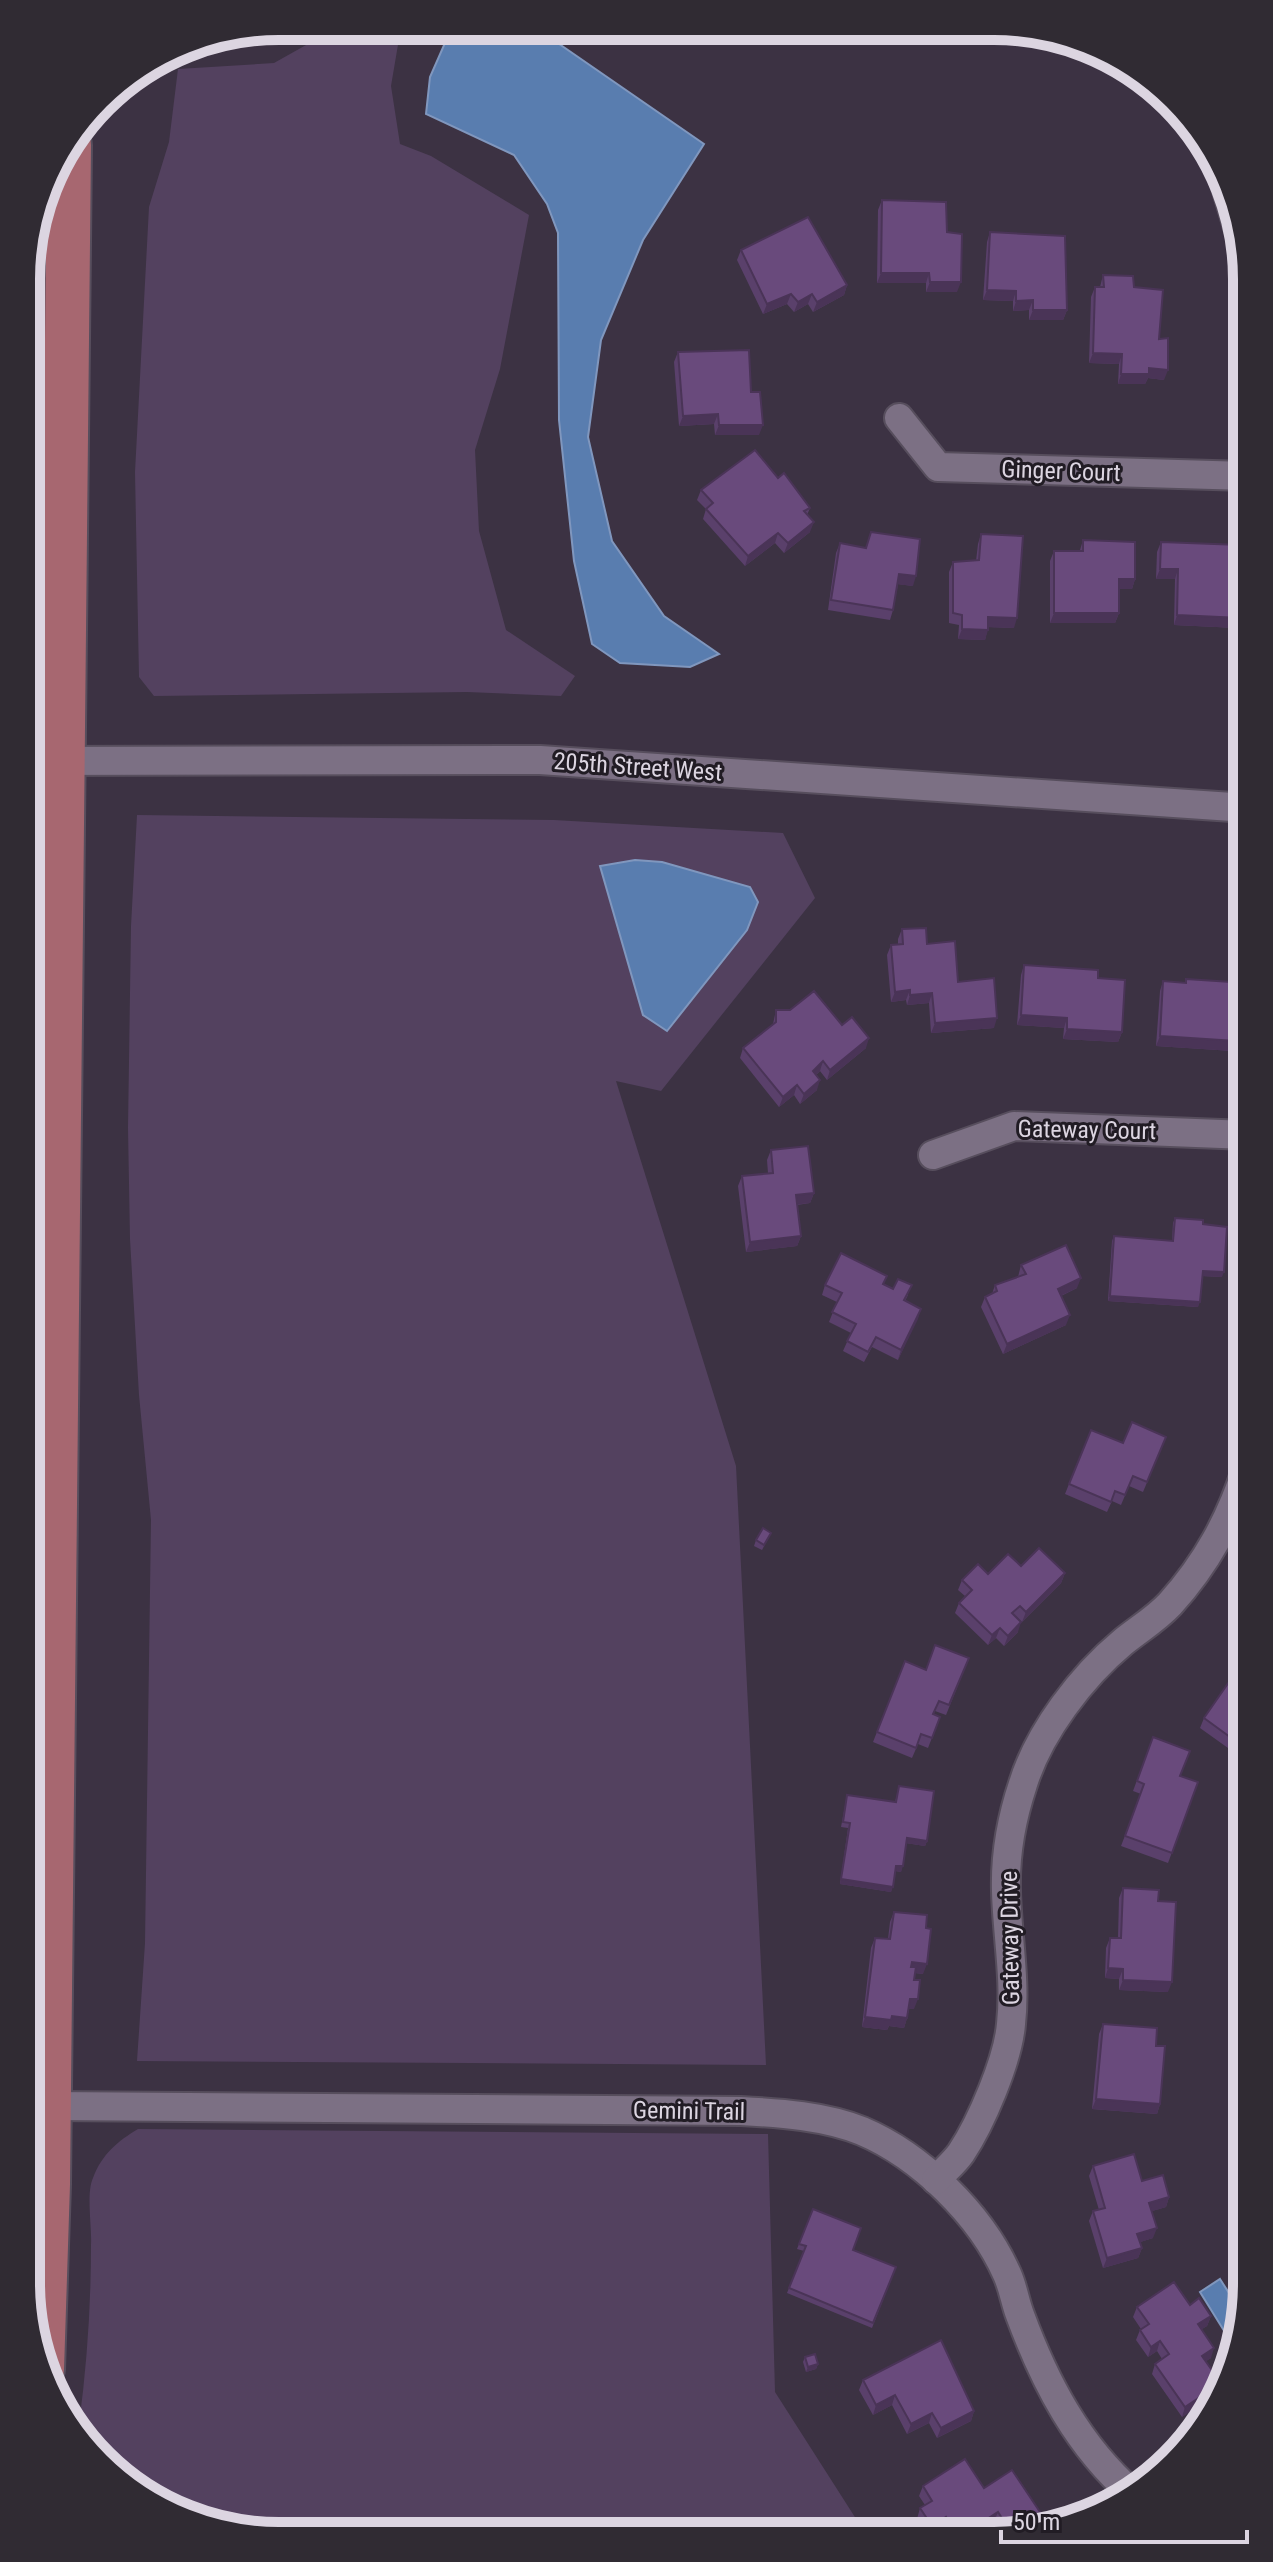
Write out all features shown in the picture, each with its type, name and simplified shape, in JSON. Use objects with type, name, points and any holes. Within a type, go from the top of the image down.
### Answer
[{"type":"main road","points":[[45,2326],[49,2106],[46,761],[68,167]]},
{"type":"street","name":"Ginger Court","points":[[899,418],[938,467],[1233,476]]},
{"type":"street","name":"205th Street West","points":[[46,761],[540,760],[1233,807]]},
{"type":"street","name":"Gateway Court","points":[[933,1155],[1014,1126],[1233,1134]]},
{"type":"street","name":"Gateway Drive","points":[[936,2180],[961,2153],[970,2135],[1004,2056],[1011,2026],[1012,1955],[1006,1890],[1008,1860],[1023,1783],[1034,1758],[1083,1681],[1168,1606],[1201,1566],[1232,1510]]},
{"type":"street","name":"Gemini Trail","points":[[49,2106],[776,2113],[861,2131],[913,2162],[936,2180],[959,2202],[995,2250],[1008,2276],[1043,2374],[1064,2413],[1082,2441],[1123,2484]]},
{"type":"shaded area","points":[[315,40],[399,40],[391,86],[400,144],[431,156],[529,215],[500,369],[475,450],[479,531],[506,630],[575,676],[561,696],[467,692],[154,696],[139,677],[135,472],[149,207],[169,142],[178,69],[274,63]]},
{"type":"shaded area","points":[[137,815],[554,820],[783,833],[815,898],[661,1091],[616,1081],[736,1466],[766,2065],[137,2061],[145,1943],[151,1520],[139,1395],[130,1239],[131,926]],"holes":[[[747,930],[667,1031],[643,1015],[635,983]]]},
{"type":"shaded area","points":[[138,2129],[768,2134],[775,2392],[858,2522],[279,2522],[217,2514],[173,2497],[121,2463],[80,2416],[89,2312],[91,2184],[97,2169],[117,2143]]},
{"type":"water","points":[[446,40],[553,40],[704,144],[643,240],[601,340],[588,437],[612,541],[664,616],[719,654],[690,667],[620,663],[592,644],[574,561],[559,420],[558,233],[547,204],[514,155],[426,114],[430,77]]},
{"type":"water","points":[[635,860],[662,862],[750,887],[758,902],[747,930],[667,1031],[643,1015],[600,866]]},
{"type":"water","points":[[1220,2279],[1232,2298],[1227,2333],[1226,2334],[1200,2292]]},
{"type":"building","points":[[882,200],[946,202],[947,232],[962,234],[961,282],[930,282],[929,273],[881,273]]},
{"type":"building","points":[[808,217],[847,285],[817,302],[812,294],[798,302],[791,294],[767,304],[741,250]]},
{"type":"building","points":[[990,232],[1065,236],[1067,310],[1033,310],[1033,300],[1016,301],[1016,291],[987,290]]},
{"type":"building","points":[[1103,275],[1133,276],[1134,287],[1163,290],[1159,339],[1168,338],[1168,370],[1149,368],[1149,374],[1121,374],[1122,354],[1093,353],[1095,287],[1104,287]]},
{"type":"building","points":[[749,350],[751,392],[760,392],[763,425],[719,425],[718,414],[683,416],[678,352]]},
{"type":"building","points":[[755,450],[778,478],[784,473],[810,508],[804,511],[814,522],[788,543],[778,533],[748,556],[706,509],[713,503],[701,490]]},
{"type":"building","points":[[871,532],[920,539],[916,576],[899,574],[893,610],[831,600],[840,543],[866,548]]},
{"type":"building","points":[[981,534],[1023,536],[1017,618],[988,617],[988,630],[962,629],[962,615],[953,613],[953,562],[979,560]]},
{"type":"building","points":[[1083,540],[1135,542],[1135,579],[1119,579],[1119,613],[1054,613],[1054,551],[1083,551]]},
{"type":"building","points":[[1161,542],[1233,545],[1233,618],[1177,615],[1178,569],[1160,569]]},
{"type":"building","points":[[926,928],[927,944],[955,941],[958,982],[994,978],[997,1018],[935,1023],[932,993],[910,995],[910,990],[895,992],[891,945],[903,944],[902,929]]},
{"type":"building","points":[[1024,965],[1098,970],[1098,978],[1125,980],[1122,1032],[1067,1029],[1067,1018],[1021,1015]]},
{"type":"building","points":[[1186,979],[1233,982],[1233,1041],[1160,1036],[1163,981],[1186,983]]},
{"type":"building","points":[[814,991],[842,1025],[852,1017],[869,1038],[830,1070],[823,1061],[813,1071],[820,1080],[804,1094],[797,1085],[783,1097],[743,1048],[776,1022],[776,1010],[790,1010]]},
{"type":"building","points":[[808,1146],[814,1193],[796,1195],[801,1236],[750,1242],[742,1176],[773,1173],[771,1150]]},
{"type":"building","points":[[1175,1218],[1203,1220],[1203,1224],[1227,1227],[1224,1272],[1203,1271],[1200,1302],[1110,1296],[1114,1236],[1173,1241]]},
{"type":"building","points":[[1066,1245],[1081,1278],[1058,1289],[1070,1315],[1007,1344],[985,1297],[997,1291],[995,1285],[1026,1274],[1021,1265]]},
{"type":"building","points":[[841,1253],[887,1276],[883,1284],[893,1289],[898,1279],[912,1285],[904,1300],[921,1309],[901,1350],[876,1337],[868,1352],[847,1341],[856,1324],[832,1312],[842,1293],[825,1285]]},
{"type":"building","points":[[1132,1422],[1166,1437],[1147,1482],[1133,1476],[1125,1495],[1115,1491],[1111,1502],[1069,1484],[1091,1430],[1123,1443]]},
{"type":"building","points":[[763,1528],[771,1533],[764,1545],[756,1540]]},
{"type":"building","points":[[1039,1548],[1065,1573],[1026,1612],[1020,1606],[1012,1613],[1021,1622],[1008,1636],[1000,1628],[992,1635],[959,1603],[972,1590],[962,1580],[978,1564],[988,1574],[1008,1554],[1021,1566]]},
{"type":"building","points":[[935,1645],[969,1658],[949,1705],[939,1701],[933,1714],[940,1717],[932,1738],[921,1734],[916,1748],[877,1732],[905,1661],[926,1670]]},
{"type":"building","points":[[1232,1677],[1232,1739],[1204,1718]]},
{"type":"building","points":[[1153,1737],[1190,1751],[1180,1776],[1198,1782],[1172,1853],[1125,1836],[1144,1784],[1137,1781]]},
{"type":"building","points":[[899,1786],[934,1791],[927,1841],[907,1838],[903,1866],[896,1866],[893,1887],[841,1879],[850,1823],[843,1822],[847,1795],[896,1802]]},
{"type":"building","points":[[1123,1888],[1159,1890],[1158,1901],[1176,1902],[1172,1982],[1123,1980],[1123,1969],[1108,1968],[1110,1938],[1121,1938]]},
{"type":"building","points":[[894,1912],[927,1915],[926,1928],[931,1929],[927,1964],[912,1962],[911,1967],[916,1967],[914,1980],[920,1980],[918,1999],[910,1999],[907,2018],[865,2017],[875,1938],[890,1939]]},
{"type":"building","points":[[1103,2024],[1157,2028],[1156,2046],[1165,2046],[1160,2104],[1096,2099]]},
{"type":"building","points":[[1134,2154],[1142,2181],[1163,2175],[1169,2197],[1149,2203],[1157,2228],[1137,2234],[1142,2248],[1107,2258],[1093,2211],[1105,2208],[1093,2166]]},
{"type":"building","points":[[813,2209],[861,2228],[853,2250],[896,2267],[873,2323],[789,2288],[806,2246],[799,2244]]},
{"type":"building","points":[[1174,2282],[1190,2305],[1199,2298],[1211,2316],[1198,2324],[1214,2348],[1202,2356],[1215,2375],[1206,2393],[1185,2407],[1155,2364],[1169,2354],[1160,2341],[1151,2347],[1140,2330],[1149,2324],[1137,2307]]},
{"type":"building","points":[[941,2340],[974,2411],[941,2428],[932,2413],[911,2424],[895,2395],[876,2405],[863,2380]]},
{"type":"building","points":[[815,2354],[818,2364],[808,2367],[805,2357]]},
{"type":"building","points":[[965,2459],[984,2488],[1012,2470],[1040,2512],[1030,2518],[1010,2521],[1004,2521],[998,2512],[983,2522],[949,2522],[946,2517],[938,2522],[929,2522],[920,2508],[932,2501],[923,2486]]}]
